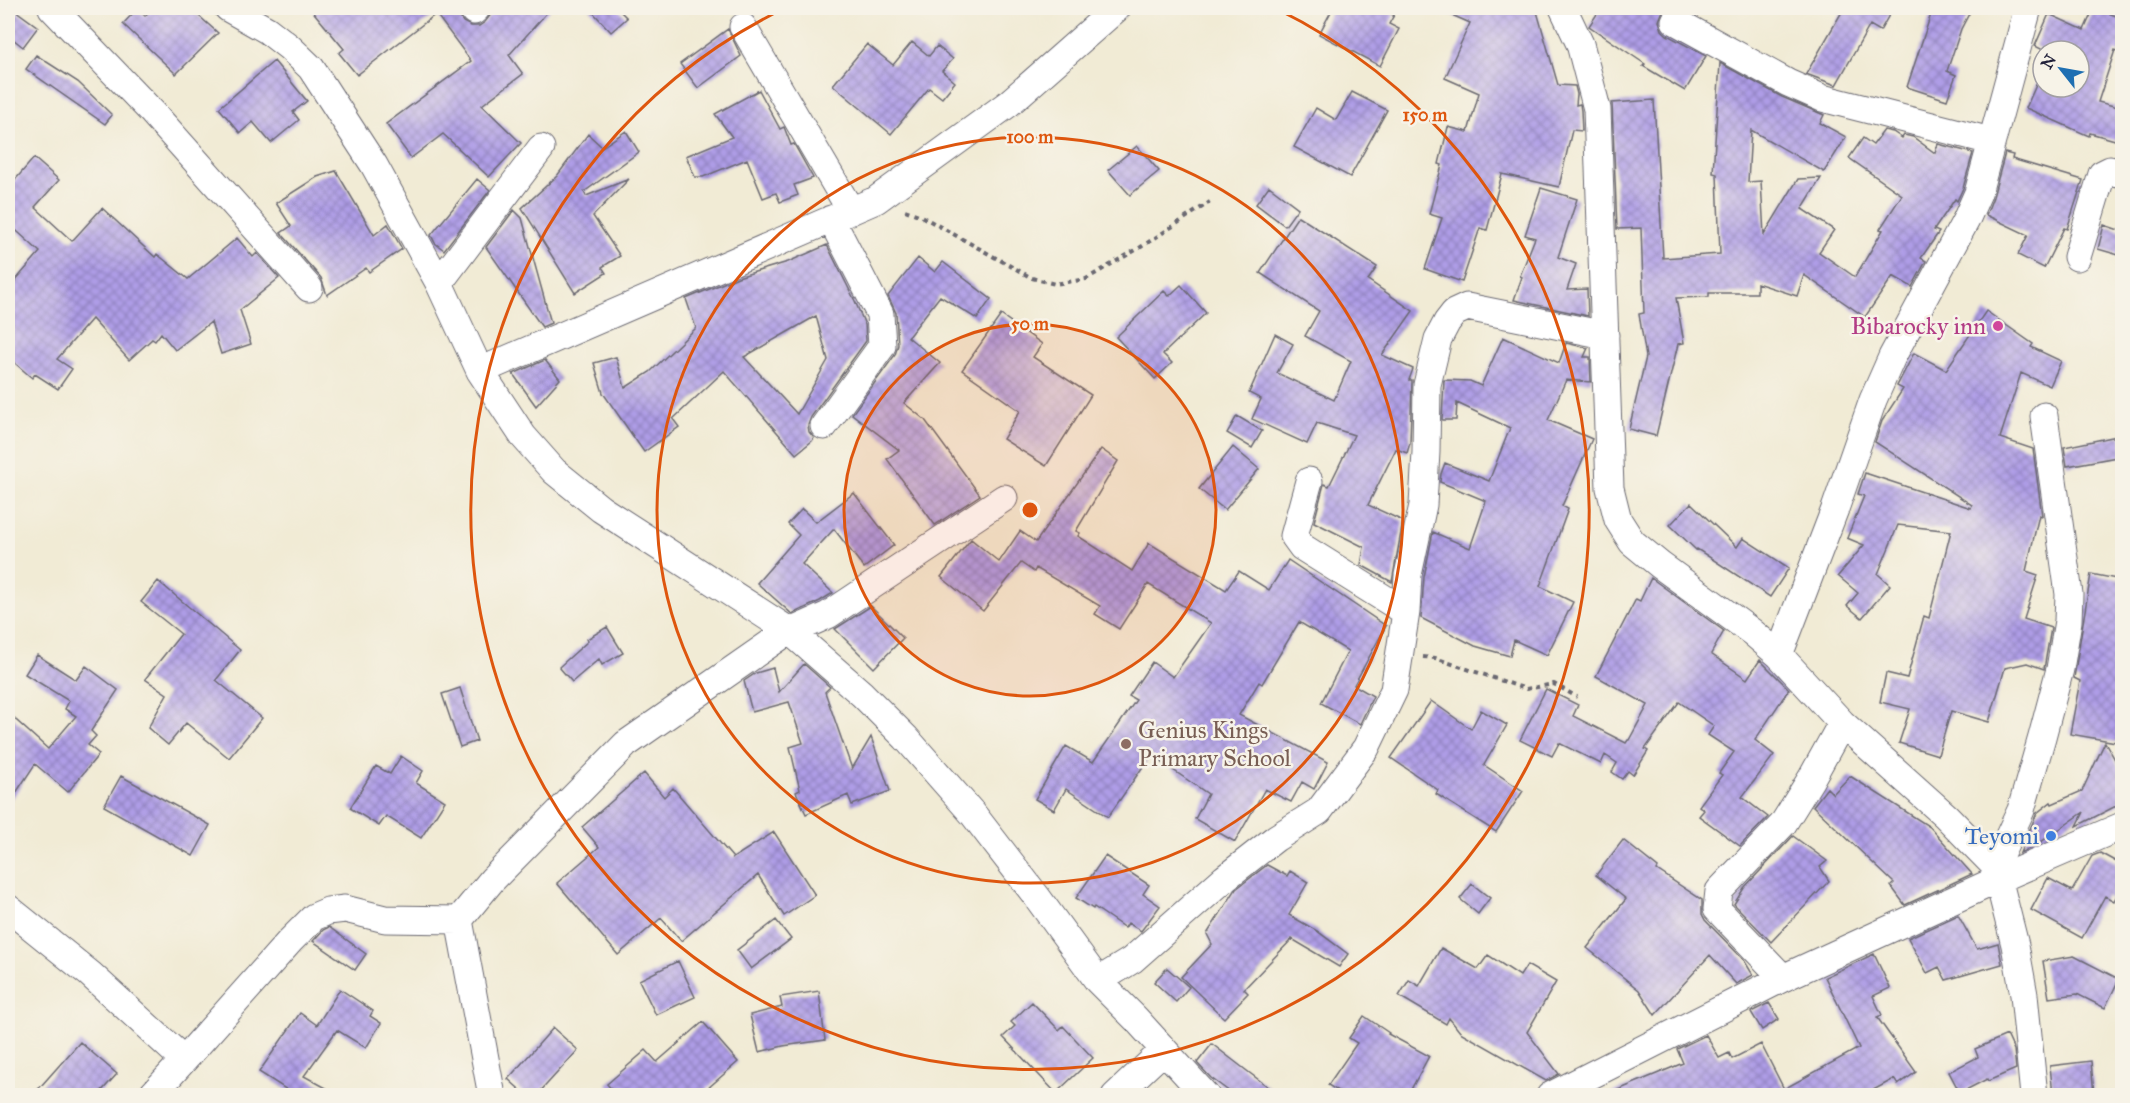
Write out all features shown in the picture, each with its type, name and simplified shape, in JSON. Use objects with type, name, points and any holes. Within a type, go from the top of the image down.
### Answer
[{"type":"street","points":[[52,8],[161,121],[309,288]]},
{"type":"street","points":[[228,8],[267,30],[289,47],[310,68],[374,165],[439,283],[480,371],[523,436],[554,471],[601,509],[791,632],[862,694],[921,755],[980,823],[1098,981],[1206,1095]]},
{"type":"street","points":[[480,371],[853,210],[1008,104],[1117,8]]},
{"type":"street","points":[[1563,8],[1580,44],[1597,109],[1610,488],[1618,520],[1632,542],[1779,655],[1842,723],[1946,816],[1997,872],[2015,945],[2024,995],[2034,1095]]},
{"type":"street","points":[[1779,655],[1835,509],[1873,400],[1892,357],[1966,220],[1978,193],[1990,141],[2028,8]]},
{"type":"street","points":[[1675,21],[1788,83],[1822,98],[1990,141]]},
{"type":"street","points":[[743,27],[853,210],[880,314],[882,346],[824,426]]},
{"type":"street","points":[[439,283],[541,148]]},
{"type":"street","points":[[2077,257],[2102,174],[2110,170],[2122,174]]},
{"type":"street","points":[[1098,981],[1132,960],[1225,878],[1276,838],[1319,811],[1366,748],[1394,690],[1406,612],[1408,575],[1423,505],[1427,385],[1438,339],[1454,313],[1467,307],[1605,335]]},
{"type":"street","points":[[1997,872],[2021,810],[2060,669],[2068,621],[2069,594],[2044,416]]},
{"type":"street","points":[[1309,481],[1294,536],[1302,547],[1406,612]]},
{"type":"street","points":[[459,920],[492,880],[626,744],[781,636],[828,615],[1004,498]]},
{"type":"street","points":[[1783,978],[1717,909],[1719,891],[1783,824],[1842,723]]},
{"type":"street","points":[[1550,1095],[1997,872],[2122,826]]},
{"type":"street","points":[[8,908],[90,974],[184,1060]]},
{"type":"street","points":[[152,1095],[290,941],[314,918],[328,911],[345,909],[385,919],[459,920]]},
{"type":"street","points":[[459,920],[492,1095]]},
{"type":"street","points":[[1115,1095],[1164,1050]]},
{"type":"path","points":[[853,210],[921,216],[1032,278],[1055,284],[1086,279],[1141,247],[1210,202]]},
{"type":"path","points":[[1398,655],[1435,658],[1526,689],[1554,684],[1577,697]]},
{"type":"building","points":[[8,8],[12,8],[38,27],[23,47],[8,35]]},
{"type":"building","points":[[152,8],[190,8],[218,33],[176,74],[123,24],[137,9],[145,16]]},
{"type":"building","points":[[310,8],[459,8],[459,16],[463,22],[471,26],[479,26],[492,13],[492,8],[551,8],[509,55],[523,74],[482,105],[521,143],[489,177],[443,134],[411,158],[386,124],[471,61],[436,14],[357,75],[339,53],[344,49]]},
{"type":"building","points":[[589,8],[617,8],[627,18],[611,32]]},
{"type":"building","points":[[1333,8],[1378,8],[1394,15],[1389,24],[1399,29],[1380,66],[1319,34]]},
{"type":"building","points":[[1436,8],[1536,8],[1558,85],[1575,86],[1576,105],[1580,104],[1581,111],[1582,131],[1572,130],[1559,187],[1502,174],[1487,230],[1480,228],[1462,282],[1425,269],[1442,218],[1429,214],[1442,165],[1439,164],[1448,127],[1468,132],[1479,93],[1445,78],[1470,23]]},
{"type":"building","points":[[1601,8],[1667,8],[1659,21],[1662,30],[1706,56],[1685,91],[1643,66],[1645,64],[1589,26]]},
{"type":"building","points":[[1839,8],[1893,8],[1880,31],[1870,25],[1836,85],[1806,74],[1843,10]]},
{"type":"building","points":[[1933,8],[1972,8],[1961,29],[1947,71],[1956,75],[1947,100],[1907,87]]},
{"type":"building","points":[[2094,8],[2122,18],[2122,53],[2115,50],[2098,102],[2122,108],[2122,142],[2090,133],[2089,136],[2026,108],[2031,97],[2031,99],[2091,99],[2091,39],[2038,39],[2049,14],[2084,30]]},
{"type":"building","points":[[728,29],[741,56],[698,88],[680,64]]},
{"type":"building","points":[[912,42],[929,56],[937,46],[953,59],[942,71],[955,82],[942,98],[929,88],[891,134],[833,85],[867,44],[893,65]]},
{"type":"building","points":[[36,55],[78,82],[112,115],[105,124],[26,69]]},
{"type":"building","points":[[274,61],[307,101],[293,112],[299,120],[271,143],[253,122],[240,133],[219,108]]},
{"type":"building","points":[[1720,63],[1782,97],[1824,115],[1820,123],[1846,137],[1824,172],[1751,130],[1748,182],[1761,181],[1764,235],[1798,179],[1821,178],[1802,209],[1834,230],[1819,252],[1855,277],[1883,230],[1880,229],[1902,195],[1849,158],[1863,138],[1873,145],[1884,130],[1893,132],[1902,138],[1904,135],[1913,137],[1935,153],[1938,144],[1973,153],[1963,188],[1957,201],[1955,199],[1934,230],[1939,232],[1921,258],[1926,261],[1912,287],[1893,276],[1865,317],[1804,275],[1797,296],[1757,283],[1757,293],[1709,293],[1709,297],[1676,298],[1684,343],[1678,344],[1656,436],[1629,429],[1646,357],[1639,314],[1644,313],[1641,228],[1617,229],[1612,103],[1654,100],[1663,258],[1720,254],[1717,174],[1713,173]]},
{"type":"building","points":[[759,90],[780,129],[784,127],[791,145],[794,144],[813,178],[794,185],[798,195],[780,202],[776,193],[763,198],[747,159],[703,177],[695,177],[686,156],[732,137],[715,114]]},
{"type":"building","points":[[1352,92],[1387,110],[1350,177],[1294,147],[1316,108],[1336,120]]},
{"type":"building","points":[[626,131],[639,152],[584,192],[586,196],[629,179],[593,216],[620,256],[602,267],[606,273],[575,293],[522,208],[557,176],[588,134],[602,147]]},
{"type":"building","points":[[1137,146],[1159,171],[1130,195],[1108,170]]},
{"type":"building","points":[[2005,153],[2013,155],[2012,159],[2083,180],[2067,229],[2064,228],[2044,268],[2018,255],[2028,235],[1986,215]]},
{"type":"building","points":[[34,158],[59,180],[35,207],[72,241],[102,208],[155,257],[157,254],[188,279],[237,238],[253,257],[257,253],[279,278],[240,310],[251,344],[221,354],[211,322],[175,350],[161,333],[155,341],[152,339],[129,360],[92,319],[57,359],[72,369],[58,389],[35,374],[32,378],[8,357],[8,289],[40,252],[8,223],[8,188]]},
{"type":"building","points":[[336,171],[374,235],[388,224],[402,249],[369,272],[366,268],[327,295],[321,278],[281,233],[291,226],[276,203],[317,177]]},
{"type":"building","points":[[477,179],[490,190],[444,250],[435,243],[431,235]]},
{"type":"building","points":[[1269,186],[1298,208],[1285,226],[1256,204]]},
{"type":"building","points":[[1541,188],[1577,199],[1558,257],[1576,264],[1567,290],[1587,289],[1588,316],[1514,300],[1522,277],[1520,276],[1535,238],[1525,235]]},
{"type":"building","points":[[514,210],[522,218],[551,323],[542,327],[486,247]]},
{"type":"building","points":[[1298,216],[1377,267],[1368,280],[1413,311],[1382,355],[1413,369],[1409,380],[1412,380],[1410,443],[1407,453],[1396,449],[1368,505],[1403,521],[1392,582],[1361,565],[1364,547],[1314,522],[1324,484],[1329,486],[1354,435],[1317,423],[1307,444],[1252,419],[1261,399],[1249,393],[1275,334],[1293,344],[1277,373],[1334,400],[1351,361],[1305,336],[1319,311],[1260,273]]},
{"type":"building","points":[[2104,225],[2122,231],[2122,256],[2098,249]]},
{"type":"building","points":[[827,245],[865,325],[866,341],[811,417],[808,425],[809,432],[814,438],[812,441],[796,454],[724,371],[673,419],[679,427],[644,452],[603,393],[594,363],[616,357],[625,388],[650,372],[696,328],[686,299],[738,277],[788,262]],"holes":[[[816,316],[828,360],[797,414],[744,357]]]},
{"type":"building","points":[[918,258],[935,272],[943,262],[991,299],[977,319],[940,296],[908,337],[940,363],[904,403],[925,420],[980,495],[935,525],[887,459],[899,450],[852,414],[895,355],[898,345],[896,313],[888,296]]},
{"type":"building","points":[[1181,285],[1206,313],[1163,354],[1172,363],[1155,379],[1116,337],[1164,291],[1169,296]]},
{"type":"building","points":[[1986,311],[2033,344],[2031,347],[2061,361],[2050,386],[2021,373],[2000,438],[2033,449],[2042,516],[2039,515],[2026,571],[2038,575],[2024,619],[2051,628],[2044,669],[2027,663],[2005,668],[1989,722],[1951,711],[1938,755],[1899,743],[1910,709],[1880,702],[1886,673],[1907,678],[1924,616],[1929,618],[1951,531],[1898,525],[1878,574],[1890,585],[1862,618],[1847,606],[1858,593],[1838,576],[1864,545],[1847,538],[1864,496],[1858,494],[1865,473],[1971,508],[1972,505],[1875,442],[1882,421],[1903,389],[1897,386],[1914,353],[1946,370]]},
{"type":"building","points":[[1001,315],[1042,344],[1033,357],[1091,395],[1046,466],[1003,439],[1020,411],[962,370]]},
{"type":"building","points":[[1503,337],[1559,363],[1566,343],[1588,348],[1584,357],[1590,357],[1591,382],[1566,380],[1548,420],[1592,439],[1562,506],[1568,509],[1540,586],[1573,602],[1547,655],[1514,640],[1510,656],[1475,646],[1421,618],[1424,577],[1433,532],[1470,548],[1486,501],[1440,482],[1445,463],[1489,481],[1510,428],[1457,403],[1456,420],[1442,420],[1444,380],[1470,381],[1481,386]]},
{"type":"building","points":[[545,360],[560,379],[536,406],[513,374]]},
{"type":"building","points":[[1237,416],[1262,431],[1252,448],[1227,433]]},
{"type":"building","points":[[2122,435],[2122,456],[2067,466],[2064,447]]},
{"type":"building","points":[[1233,447],[1259,469],[1225,510],[1199,489]]},
{"type":"building","points":[[1101,449],[1118,461],[1076,531],[1080,533],[1078,536],[1132,571],[1149,543],[1226,590],[1239,571],[1269,590],[1288,560],[1386,626],[1354,685],[1373,696],[1360,724],[1321,703],[1348,651],[1299,622],[1262,684],[1259,682],[1239,715],[1328,762],[1314,789],[1302,782],[1291,802],[1265,789],[1235,842],[1195,819],[1208,794],[1151,755],[1108,817],[1066,789],[1054,810],[1035,799],[1066,746],[1093,762],[1136,700],[1129,696],[1152,662],[1173,677],[1211,623],[1148,584],[1119,629],[1095,614],[1100,606],[1036,568],[1034,572],[1021,563],[983,611],[941,577],[971,539],[999,562],[1020,531],[1036,542]]},
{"type":"building","points":[[854,493],[894,545],[864,568],[834,529],[802,564],[833,593],[792,614],[757,583],[799,535],[788,524],[802,509],[816,522]]},
{"type":"building","points":[[1691,503],[1737,547],[1743,538],[1789,568],[1770,597],[1696,550],[1670,525]]},
{"type":"building","points":[[2091,574],[2122,580],[2122,743],[2070,734],[2080,681],[2074,678]]},
{"type":"building","points":[[1651,578],[1724,631],[1711,654],[1747,679],[1760,660],[1789,689],[1755,740],[1774,755],[1742,797],[1768,817],[1740,846],[1699,816],[1704,810],[1699,806],[1722,775],[1719,773],[1734,752],[1708,735],[1714,726],[1679,702],[1645,749],[1648,751],[1633,775],[1628,771],[1622,779],[1612,772],[1617,763],[1605,755],[1601,764],[1559,743],[1552,756],[1520,740],[1546,689],[1578,705],[1573,716],[1626,743],[1629,740],[1648,705],[1596,676],[1636,599],[1640,601]]},
{"type":"building","points":[[158,581],[240,650],[216,680],[262,718],[229,758],[186,723],[168,745],[148,728],[167,694],[145,679],[181,634],[141,602]]},
{"type":"building","points":[[871,606],[903,638],[874,668],[835,629]]},
{"type":"building","points":[[607,627],[623,653],[602,665],[599,659],[572,682],[559,667],[588,641],[587,639]]},
{"type":"building","points":[[37,655],[76,680],[86,666],[118,690],[91,731],[96,736],[88,745],[99,754],[68,792],[35,764],[8,805],[8,713],[48,749],[76,716],[65,709],[69,701],[25,674]]},
{"type":"building","points":[[804,664],[830,687],[825,692],[852,769],[871,737],[890,791],[852,805],[848,795],[806,814],[796,792],[800,790],[790,747],[803,743],[789,702],[752,712],[744,681],[756,673],[773,668],[779,692]]},
{"type":"building","points":[[460,688],[477,741],[460,747],[442,694]]},
{"type":"building","points":[[1431,701],[1471,729],[1481,710],[1507,725],[1484,765],[1523,791],[1496,832],[1436,794],[1438,790],[1391,758]]},
{"type":"building","points":[[2105,742],[2122,772],[2122,803],[2077,826],[2084,812],[2035,846],[2020,853],[2037,813],[2051,802],[2052,804],[2082,791]]},
{"type":"building","points":[[401,756],[423,771],[416,783],[445,801],[421,838],[386,816],[379,826],[350,808],[376,766],[390,774]]},
{"type":"building","points":[[644,773],[664,797],[673,788],[733,858],[774,832],[815,895],[784,916],[758,875],[681,941],[661,918],[618,955],[557,883],[599,847],[582,827]]},
{"type":"building","points":[[121,776],[210,825],[193,856],[104,806]]},
{"type":"building","points":[[1850,776],[1930,827],[1972,874],[1905,905],[1891,886],[1894,883],[1813,806],[1827,788],[1833,794]]},
{"type":"building","points":[[1793,836],[1827,861],[1820,867],[1829,881],[1771,942],[1734,904],[1744,888]]},
{"type":"building","points":[[1623,840],[1658,868],[1657,870],[1702,900],[1702,914],[1705,920],[1744,960],[1753,975],[1736,984],[1710,955],[1655,1015],[1639,990],[1587,948],[1626,899],[1596,875]]},
{"type":"building","points":[[2100,853],[2122,865],[2122,885],[2114,901],[2105,896],[2082,938],[2031,910],[2048,878],[2072,891],[2092,856]]},
{"type":"building","points":[[1105,856],[1149,885],[1143,894],[1160,906],[1141,931],[1128,923],[1125,928],[1076,898]]},
{"type":"building","points":[[1267,865],[1287,876],[1290,871],[1308,882],[1289,915],[1317,931],[1348,954],[1339,967],[1292,939],[1244,989],[1248,993],[1224,1018],[1181,977],[1212,944],[1207,934],[1236,889]]},
{"type":"building","points":[[1472,884],[1490,898],[1478,914],[1460,899]]},
{"type":"building","points":[[1958,915],[1977,949],[1998,943],[2002,964],[1946,980],[1939,967],[1927,973],[1908,938]]},
{"type":"building","points":[[776,920],[791,939],[751,969],[737,950]]},
{"type":"building","points":[[329,927],[366,954],[355,970],[313,941]]},
{"type":"building","points":[[1441,948],[1478,969],[1488,955],[1520,976],[1527,965],[1556,982],[1527,1032],[1559,1074],[1546,1081],[1460,1032],[1449,1018],[1446,1024],[1399,996],[1409,980],[1419,986]]},
{"type":"building","points":[[1874,954],[1890,988],[1873,996],[1882,1015],[1877,1017],[1916,1072],[1898,1085],[1894,1079],[1864,1095],[1606,1095],[1683,1063],[1677,1049],[1706,1035],[1719,1058],[1729,1053],[1732,1059],[1761,1044],[1784,1089],[1859,1048],[1825,977]]},
{"type":"building","points":[[2074,956],[2119,979],[2105,1008],[2077,994],[2049,998],[2043,961]]},
{"type":"building","points":[[678,961],[695,997],[656,1015],[639,980]]},
{"type":"building","points":[[1167,968],[1189,987],[1176,1002],[1154,982]]},
{"type":"building","points":[[340,989],[373,1011],[370,1016],[381,1023],[366,1048],[337,1030],[304,1076],[339,1095],[295,1095],[259,1072],[300,1013],[317,1025]]},
{"type":"building","points":[[819,991],[825,1040],[759,1052],[750,1015],[782,1007],[780,997]]},
{"type":"building","points":[[1032,1002],[1059,1030],[1063,1026],[1093,1058],[1056,1093],[1003,1037],[1015,1026],[1011,1022]]},
{"type":"building","points":[[1769,1003],[1779,1019],[1762,1030],[1751,1012]]},
{"type":"building","points":[[1364,1016],[1388,1034],[1429,1056],[1408,1095],[1344,1095],[1328,1085],[1357,1043],[1349,1038]]},
{"type":"building","points":[[703,1022],[738,1062],[700,1095],[616,1095],[607,1084],[646,1050],[657,1062]]},
{"type":"building","points":[[553,1028],[578,1050],[537,1095],[526,1095],[508,1079]]},
{"type":"building","points":[[2007,1035],[2014,1050],[2016,1069],[1988,1081],[1987,1079],[1960,1093],[1949,1072],[1978,1057],[1975,1049]]},
{"type":"building","points":[[80,1042],[117,1074],[98,1095],[33,1095]]},
{"type":"building","points":[[1212,1044],[1279,1095],[1234,1095],[1211,1078],[1197,1063]]},
{"type":"building","points":[[2091,1061],[2094,1095],[2053,1095],[2050,1066]]},
{"type":"place","name":"Bibarocky inn","points":[[1998,326]]},
{"type":"place","name":"Genius Kings Primary School","points":[[1126,744]]},
{"type":"place","name":"Teyomi","points":[[2051,836]]}]
